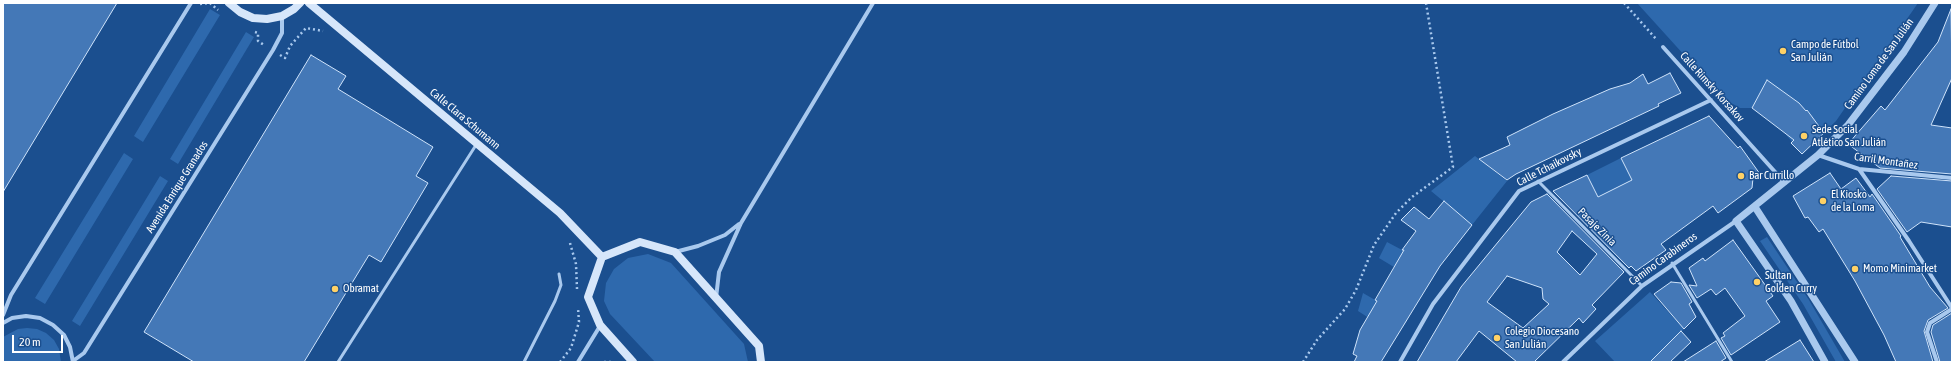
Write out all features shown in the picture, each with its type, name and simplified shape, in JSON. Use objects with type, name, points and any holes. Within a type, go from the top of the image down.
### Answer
[{"type":"main road","points":[[229,3],[240,12],[253,18],[268,19],[282,16],[294,9],[300,3]]},
{"type":"main road","name":"Calle Clara Schumann","points":[[309,3],[560,213],[602,257]]},
{"type":"main road","points":[[633,362],[600,325],[588,297],[602,257],[640,242],[675,252],[759,346],[761,362]]},
{"type":"street","points":[[3,315],[11,295],[191,3]]},
{"type":"street","points":[[716,298],[719,272],[741,223],[873,3]]},
{"type":"street","name":"Camino Loma de San Julián","points":[[1785,183],[1818,155],[1853,119],[1904,52],[1935,3]]},
{"type":"street","name":"Avenida Enrique Granados","points":[[73,362],[84,353],[273,50],[282,32],[282,16]]},
{"type":"street","name":"Calle Rimsky Korsakov","points":[[1663,47],[1785,183]]},
{"type":"street","name":"Calle Tchaikovsky","points":[[1400,362],[1433,304],[1519,191],[1710,100]]},
{"type":"street","name":"Carril Montañez","points":[[1818,155],[1859,169],[1952,178]]},
{"type":"street","points":[[1859,169],[1909,241],[1952,308],[1930,323],[1927,332],[1937,362]]},
{"type":"street","name":"Camino Carabineros","points":[[1563,362],[1642,286],[1672,263],[1736,221],[1785,183]]},
{"type":"street","points":[[1755,207],[1855,362]]},
{"type":"street","points":[[1736,221],[1791,301],[1825,362]]},
{"type":"street","points":[[675,252],[698,246],[725,235],[741,223]]},
{"type":"street","points":[[3,322],[12,318],[26,316],[40,318],[53,325],[64,335],[70,347],[73,362]]},
{"type":"street","points":[[578,362],[600,325]]},
{"type":"lane","points":[[338,362],[477,143]]},
{"type":"lane","name":"Pasaje Zinia","points":[[1538,181],[1642,286]]},
{"type":"lane","points":[[1672,263],[1732,362]]},
{"type":"lane","points":[[524,362],[555,301],[561,285],[559,274]]},
{"type":"path","points":[[1303,362],[1316,340],[1344,309],[1356,290],[1374,245],[1396,214],[1412,198],[1453,167],[1426,3]]},
{"type":"path","points":[[1624,3],[1663,47]]},
{"type":"path","points":[[604,362],[614,362]]},
{"type":"shaded area","name":"Campo de Fútbol San Julián","points":[[1637,3],[1918,3],[1836,121],[1802,154],[1783,131],[1753,108],[1740,108],[1724,99]]},
{"type":"shaded area","points":[[210,9],[220,15],[143,142],[134,136]]},
{"type":"shaded area","points":[[246,32],[254,37],[178,164],[170,159]]},
{"type":"shaded area","points":[[124,153],[133,159],[45,304],[35,298]]},
{"type":"shaded area","points":[[1475,156],[1507,181],[1472,225],[1431,191]]},
{"type":"shaded area","points":[[1621,158],[1638,192],[1603,209],[1587,175]]},
{"type":"shaded area","points":[[160,176],[168,181],[80,326],[72,321]]},
{"type":"shaded area","points":[[1767,237],[1809,300],[1845,362],[1836,362],[1803,304],[1760,241]]},
{"type":"shaded area","points":[[1387,242],[1438,269],[1427,287],[1379,258]]},
{"type":"shaded area","points":[[648,254],[671,263],[744,344],[748,362],[655,362],[610,314],[604,301],[606,283],[614,269],[628,258]]},
{"type":"shaded area","points":[[1650,292],[1684,329],[1650,362],[1615,362],[1595,341]]},
{"type":"shaded area","points":[[1363,293],[1408,319],[1397,336],[1358,311]]},
{"type":"shaded area","points":[[18,329],[37,329],[46,333],[54,340],[59,349],[61,362],[3,362],[3,337]]},
{"type":"building","points":[[3,3],[117,3],[3,192]]},
{"type":"building","points":[[1951,9],[1952,78],[1931,125],[1952,128],[1952,174],[1880,168],[1848,144],[1881,106],[1885,110],[1938,42]]},
{"type":"building","points":[[311,55],[346,76],[338,89],[433,147],[416,176],[428,183],[381,262],[369,255],[304,362],[194,362],[144,332]]},
{"type":"building","points":[[1670,73],[1681,93],[1658,104],[1659,106],[1516,174],[1507,180],[1479,159],[1510,145],[1507,137],[1553,114],[1610,89],[1630,83],[1643,74],[1648,84]]},
{"type":"building","points":[[1767,80],[1799,103],[1806,111],[1807,110],[1824,133],[1802,154],[1791,143],[1794,140],[1752,108]]},
{"type":"building","points":[[1709,116],[1738,148],[1740,146],[1760,174],[1753,178],[1752,188],[1718,213],[1713,206],[1661,244],[1666,250],[1636,271],[1631,266],[1629,268],[1553,191],[1587,175],[1598,197],[1632,180],[1621,158]]},
{"type":"building","points":[[1830,173],[1841,189],[1856,178],[1870,197],[1872,194],[1901,236],[1900,237],[1930,287],[1948,308],[1928,320],[1924,331],[1933,362],[1896,362],[1884,335],[1855,281],[1823,229],[1819,232],[1808,217],[1805,218],[1793,196]]},
{"type":"building","points":[[1891,176],[1952,181],[1952,227],[1921,222],[1907,232],[1877,189]]},
{"type":"building","points":[[1547,194],[1624,272],[1592,305],[1596,309],[1583,323],[1579,318],[1534,362],[1517,362],[1479,331],[1456,362],[1417,362],[1461,287],[1531,202]],"holes":[[[1572,231],[1597,254],[1580,275],[1557,252]],[[1507,276],[1542,288],[1543,299],[1549,304],[1523,328],[1487,302]]]},
{"type":"building","points":[[1444,201],[1472,225],[1440,266],[1381,362],[1354,362],[1357,356],[1353,354],[1360,330],[1377,301],[1375,300],[1404,250],[1402,250],[1416,231],[1401,220],[1414,207],[1429,219]]},
{"type":"building","points":[[1733,240],[1773,296],[1766,301],[1780,322],[1731,355],[1721,338],[1725,336],[1723,333],[1745,316],[1725,288],[1716,295],[1711,289],[1697,298],[1689,285],[1697,286],[1689,268],[1703,258],[1705,261]]},
{"type":"building","points":[[1671,282],[1681,283],[1692,302],[1689,304],[1696,317],[1684,329],[1654,294]]},
{"type":"building","points":[[1952,313],[1952,362],[1940,362],[1931,332],[1933,325]]},
{"type":"building","points":[[1681,331],[1691,342],[1670,362],[1650,362]]},
{"type":"building","points":[[1800,340],[1814,362],[1764,362]]},
{"type":"building","points":[[1716,341],[1726,358],[1720,362],[1683,362]]},
{"type":"place","name":"Campo de Fútbol San Julián","points":[[1783,51]]},
{"type":"place","name":"Sede Social Atlético San Julián","points":[[1804,136]]},
{"type":"place","name":"Bar Currillo","points":[[1741,176]]},
{"type":"place","name":"El Kiosko de la Loma","points":[[1823,201]]},
{"type":"place","name":"Momo Minimarket","points":[[1855,269]]},
{"type":"place","name":"Sultan Golden Curry","points":[[1757,282]]},
{"type":"place","name":"Obramat","points":[[335,289]]},
{"type":"place","name":"Colegio Diocesano San Julián","points":[[1497,338]]}]
